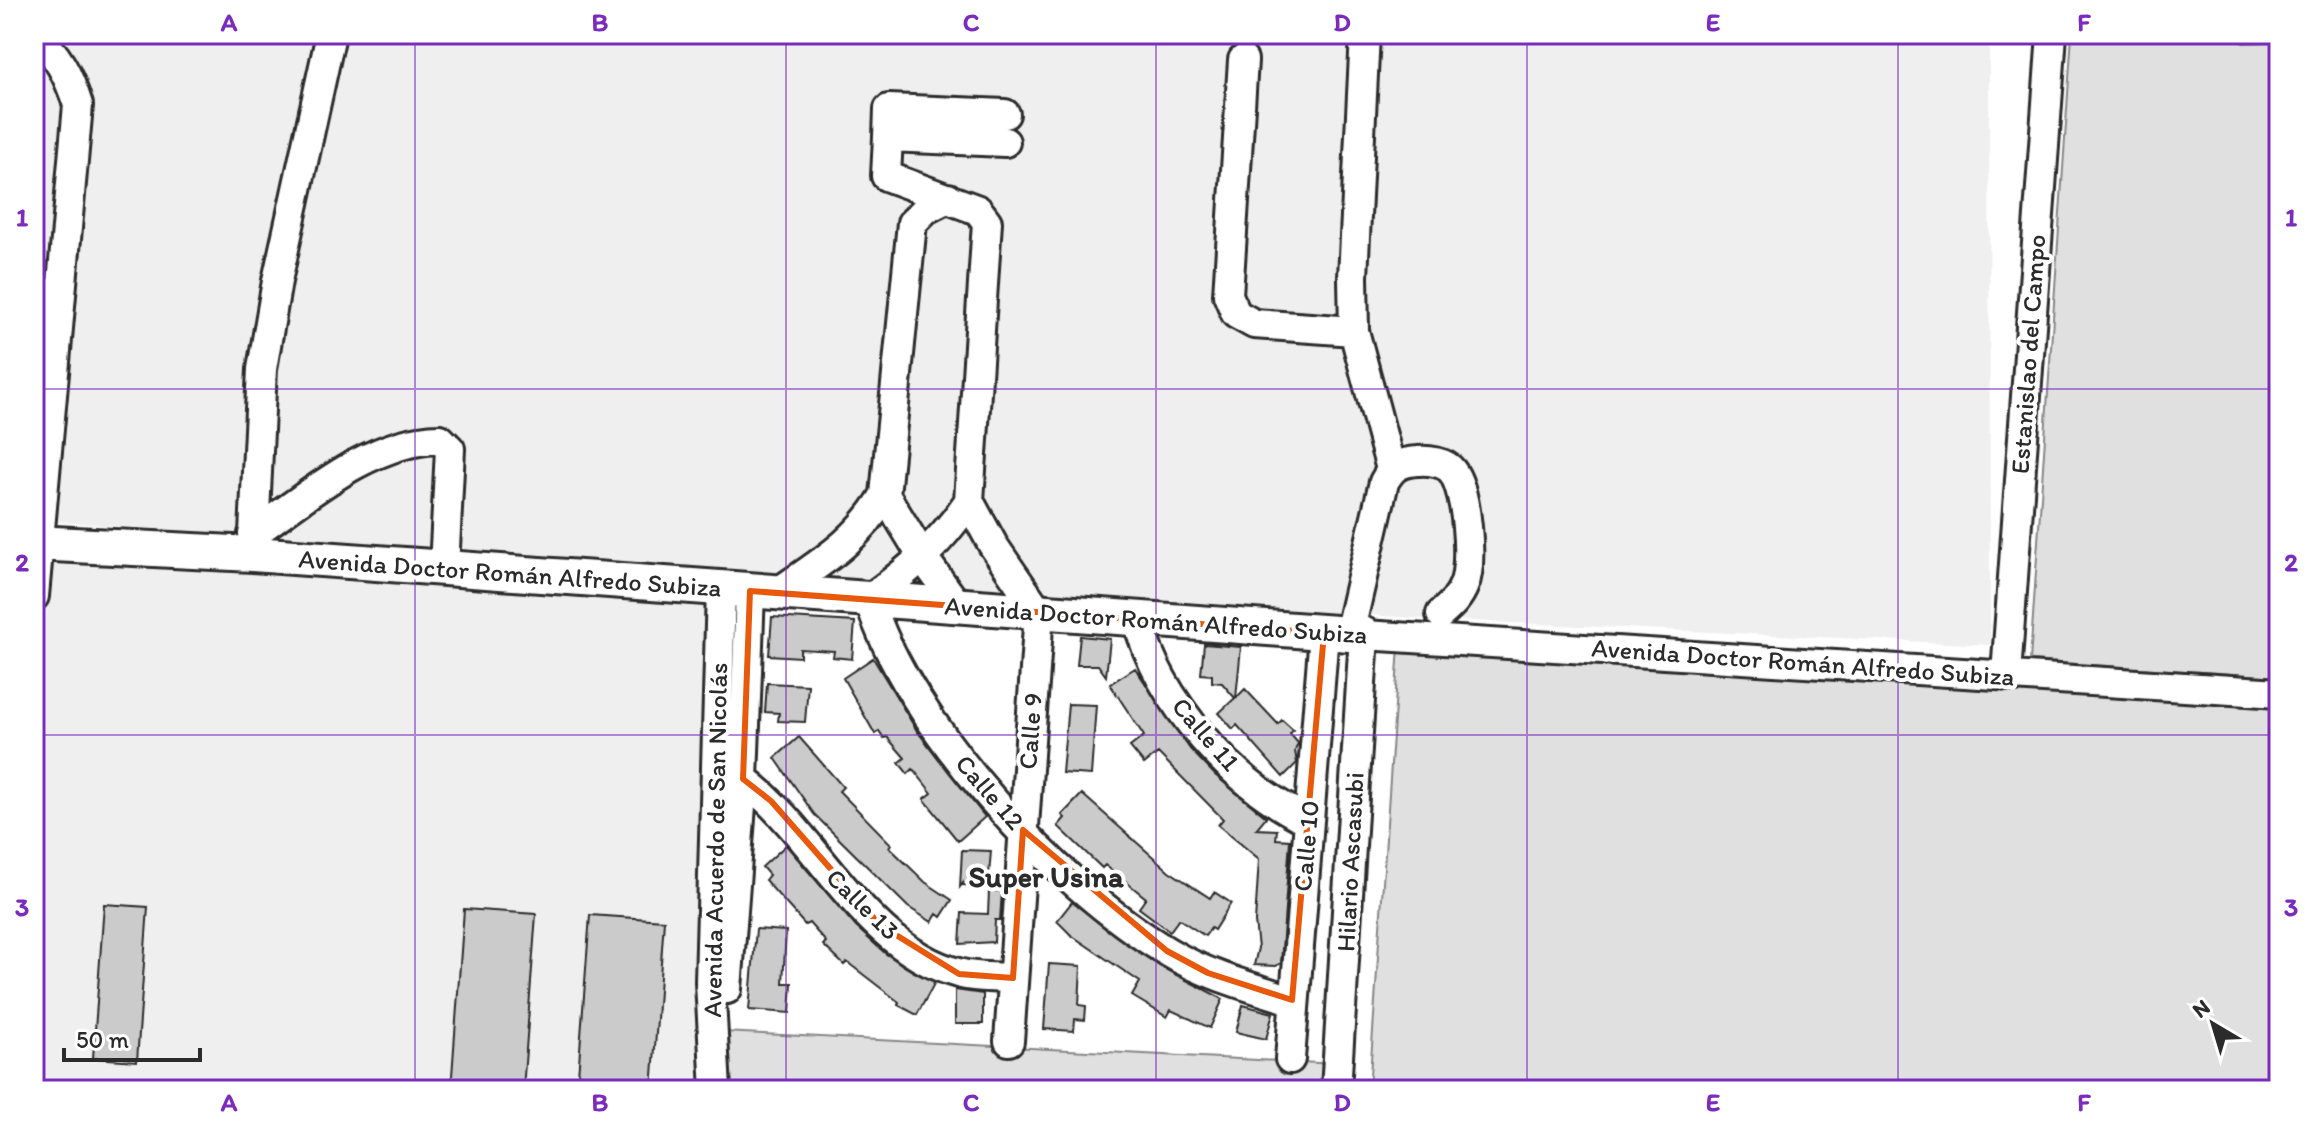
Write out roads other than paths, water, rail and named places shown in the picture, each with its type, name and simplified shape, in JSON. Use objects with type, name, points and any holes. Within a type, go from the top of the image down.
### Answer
[{"type":"main road","name":"Avenida Doctor Román Alfredo Subiza","points":[[36,543],[253,544],[444,568],[1346,634]]},
{"type":"street","points":[[34,34],[47,45],[69,76],[78,105],[36,543],[34,596]]},
{"type":"street","points":[[253,544],[262,369],[277,281],[331,34]]},
{"type":"street","points":[[1365,34],[1353,277],[1354,331],[1391,469]]},
{"type":"street","name":"Estanislao del Campo","points":[[2006,675],[2052,34]]},
{"type":"street","points":[[1243,60],[1228,295],[1236,314],[1254,324],[1354,331]]},
{"type":"street","points":[[869,599],[924,559],[946,535],[969,501],[987,222],[978,210],[886,176],[889,109],[1005,128]]},
{"type":"street","points":[[726,1015],[743,779],[750,591],[850,541],[867,525],[885,495],[912,223],[926,209],[948,198]]},
{"type":"street","points":[[253,544],[313,491],[376,455],[424,439],[440,439],[450,449],[451,471],[444,568]]},
{"type":"street","points":[[1346,634],[1384,482],[1391,469],[1405,462],[1442,464],[1451,469],[1459,486],[1466,518],[1465,582],[1455,601],[1441,614]]},
{"type":"street","points":[[885,495],[924,559],[958,606]]},
{"type":"street","points":[[969,501],[993,545],[1039,612]]},
{"type":"street","name":"Avenida Acuerdo de San Nicolás","points":[[716,1090],[710,982],[750,591]]},
{"type":"street","name":"Calle 12","points":[[869,599],[879,631],[905,682],[942,736],[1023,830],[1107,907],[1167,951],[1208,973],[1292,1000]]},
{"type":"street","name":"Calle 9","points":[[1009,1041],[1039,612]]},
{"type":"street","name":"Calle 11","points":[[1137,619],[1150,661],[1201,734],[1267,796],[1309,821]]},
{"type":"street","name":"Avenida Doctor Román Alfredo Subiza","points":[[1346,634],[2279,693]]},
{"type":"street","name":"Calle 10","points":[[1290,1059],[1292,1000],[1309,821],[1346,634]]},
{"type":"street","name":"Hilario Ascasubi","points":[[1336,1090],[1346,634]]},
{"type":"street","name":"Calle 13","points":[[743,779],[771,801],[856,903],[904,944],[931,962],[959,974],[1013,978]]},
{"type":"district","name":"Super Usina","points":[[1046,876]]}]
